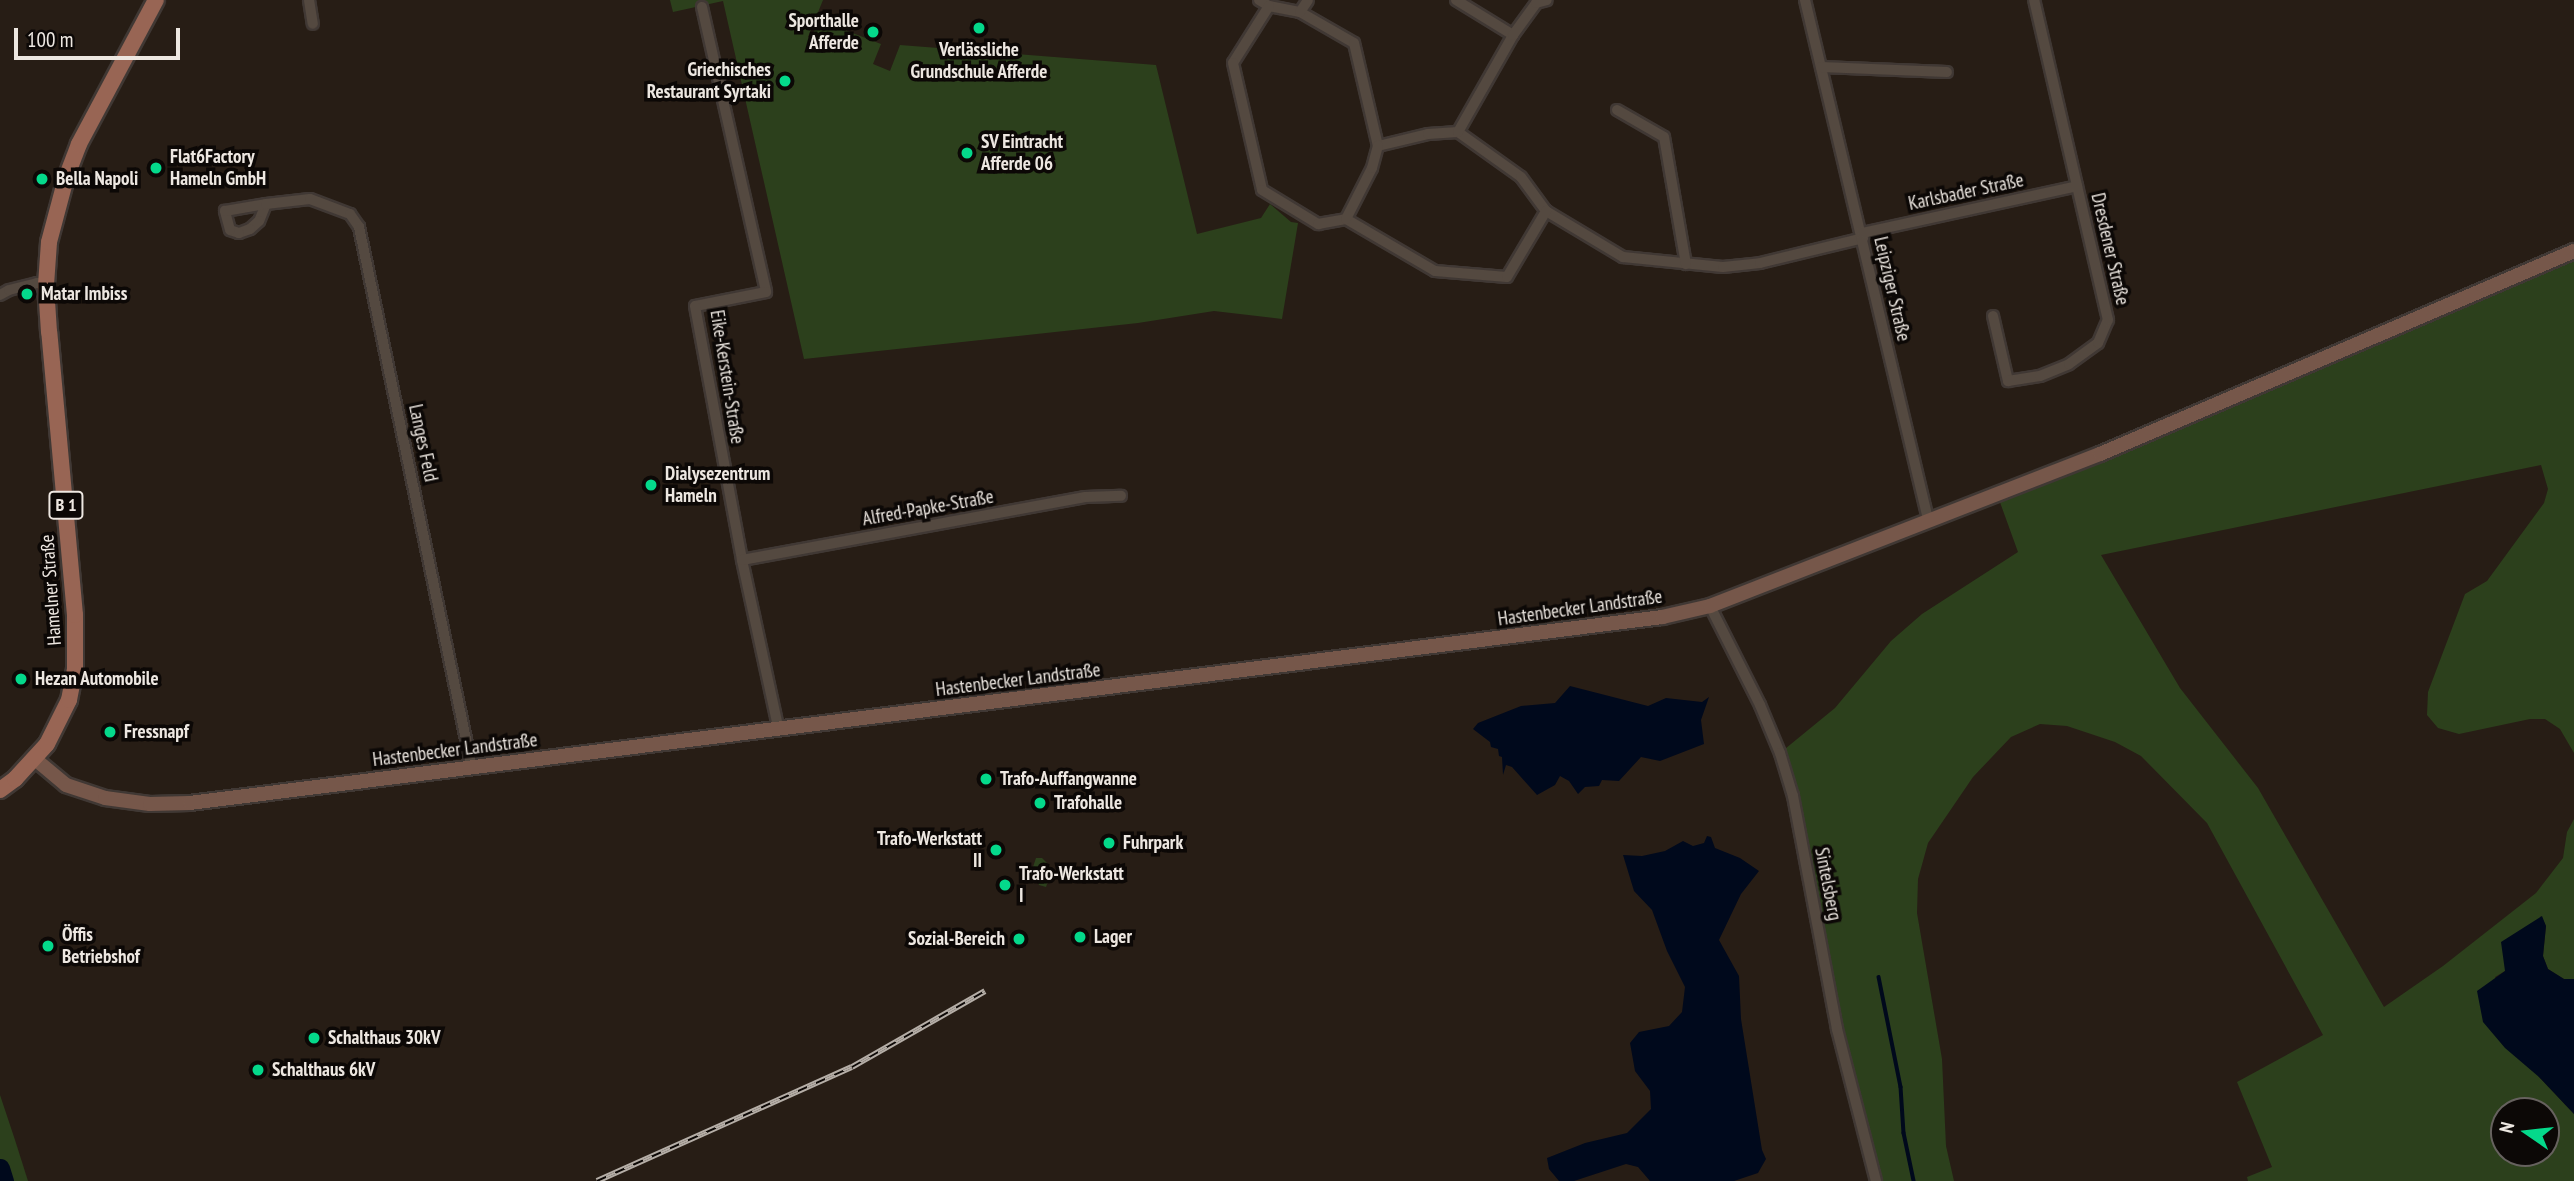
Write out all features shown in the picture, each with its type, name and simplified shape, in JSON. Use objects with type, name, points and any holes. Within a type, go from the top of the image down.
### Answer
[{"type":"main road","name":"Hamelner Straße","points":[[35,759],[60,723],[69,700],[76,651],[46,285],[49,242],[70,167],[156,0]]},
{"type":"main road","name":"Hastenbecker Landstraße","points":[[35,759],[53,777],[76,789],[122,801],[170,805],[778,727],[1609,626],[1710,606],[2203,411],[2574,251]]},
{"type":"main road","name":"B 1","points":[[0,790],[35,759]]},
{"type":"street","points":[[309,0],[313,24]]},
{"type":"street","points":[[1300,12],[1308,0]]},
{"type":"street","points":[[1456,0],[1513,35]]},
{"type":"street","points":[[1458,132],[1513,35],[1536,3],[1547,0]]},
{"type":"street","name":"Leipziger Straße","points":[[1805,0],[1928,519]]},
{"type":"street","name":"Dresdener Straße","points":[[1993,316],[2008,381],[2040,376],[2069,364],[2098,343],[2108,320],[2034,0]]},
{"type":"street","points":[[1346,219],[1372,168],[1378,146],[1354,43],[1300,12],[1264,3],[1233,63],[1262,190],[1318,223],[1346,219],[1435,271],[1507,277],[1546,211],[1521,177],[1458,132],[1428,134],[1378,146]]},
{"type":"street","name":"Eike-Kerstein-Straße","points":[[702,7],[766,292],[695,306],[742,560],[778,727]]},
{"type":"street","points":[[1821,67],[1947,72]]},
{"type":"street","points":[[1617,110],[1664,137],[1686,264]]},
{"type":"street","name":"Karlsbader Straße","points":[[1546,211],[1623,257],[1723,267],[1760,263],[1862,235],[2077,186]]},
{"type":"street","name":"Langes Feld","points":[[266,204],[310,199],[350,214],[359,227],[472,768]]},
{"type":"street","points":[[0,295],[37,283],[46,285]]},
{"type":"street","name":"Alfred-Papke-Straße","points":[[742,560],[1085,497],[1121,496]]},
{"type":"street","name":"Sintelsberg","points":[[1710,606],[1760,705],[1780,753],[1793,796],[1837,1029],[1876,1181]]},
{"type":"green space","name":"SV Eintracht Afferde 06","points":[[670,0],[823,0],[808,37],[811,38],[819,20],[881,44],[873,64],[890,71],[900,45],[1156,65],[1197,234],[1261,218],[1270,204],[1291,222],[1298,223],[1282,319],[1214,311],[1138,323],[804,359],[723,1],[673,12]]},
{"type":"green space","points":[[2574,251],[2574,753],[2560,729],[2545,719],[2530,719],[2459,734],[2438,728],[2427,715],[2428,692],[2465,594],[2487,581],[2544,503],[2548,489],[2541,465],[2101,555],[2180,688],[2258,788],[2384,1007],[2443,966],[2536,893],[2563,858],[2567,832],[2574,819],[2574,979],[2564,979],[2548,969],[2543,956],[2546,926],[2541,916],[2505,971],[2495,977],[2539,1077],[2558,1097],[2490,1097],[2490,1167],[2560,1167],[2560,1099],[2574,1114],[2574,1181],[2248,1181],[2247,1177],[2272,1167],[2237,1082],[2323,1035],[2207,823],[2141,756],[2115,742],[2067,726],[2040,724],[2011,737],[1973,777],[1928,843],[1918,879],[1917,913],[1942,1059],[1946,1146],[1954,1181],[1882,1181],[1837,1029],[1780,753],[1835,708],[1891,641],[1922,614],[2018,552],[1997,494]]},
{"type":"green space","points":[[1036,858],[1042,858],[1049,865],[1051,873],[1046,887],[1039,885],[1033,867]]},
{"type":"green space","points":[[0,1095],[15,1140],[28,1181],[0,1181]]},
{"type":"water","points":[[1570,686],[1648,706],[1666,698],[1702,702],[1709,697],[1701,720],[1704,744],[1660,761],[1641,757],[1619,781],[1602,780],[1599,786],[1585,787],[1578,794],[1569,781],[1560,776],[1555,785],[1537,795],[1512,767],[1506,765],[1503,775],[1502,757],[1499,756],[1498,749],[1491,747],[1490,742],[1473,729],[1478,723],[1521,706],[1555,703]]},
{"type":"water","points":[[1707,836],[1711,837],[1715,848],[1740,858],[1759,871],[1741,894],[1719,940],[1739,976],[1741,1019],[1762,1150],[1766,1159],[1758,1173],[1734,1181],[1650,1181],[1638,1167],[1626,1164],[1574,1181],[1559,1181],[1549,1169],[1547,1158],[1585,1143],[1627,1133],[1651,1109],[1650,1091],[1635,1071],[1630,1043],[1639,1032],[1669,1026],[1682,1012],[1685,987],[1667,951],[1652,910],[1634,891],[1623,855],[1642,856],[1665,851],[1683,841],[1693,846],[1704,843]]},
{"type":"water","points":[[2542,916],[2546,926],[2543,956],[2548,969],[2564,979],[2574,979],[2574,1114],[2560,1097],[2505,1048],[2483,1022],[2477,991],[2505,971],[2501,942]]},
{"type":"waterway","points":[[1879,977],[1901,1087],[1904,1133],[1914,1181]]},
{"type":"waterway","points":[[0,1168],[4,1181]]},
{"type":"railway","points":[[597,1181],[852,1067],[985,991]]},
{"type":"place","name":"Verlässliche Grundschule Afferde","points":[[979,28]]},
{"type":"place","name":"Sporthalle Afferde","points":[[873,32]]},
{"type":"place","name":"Griechisches Restaurant Syrtaki","points":[[785,81]]},
{"type":"place","name":"SV Eintracht Afferde 06","points":[[967,153]]},
{"type":"place","name":"Flat6Factory Hameln GmbH","points":[[156,168]]},
{"type":"place","name":"Bella Napoli","points":[[42,179]]},
{"type":"place","name":"Matar Imbiss","points":[[27,294]]},
{"type":"place","name":"Dialysezentrum Hameln","points":[[651,485]]},
{"type":"place","name":"Hezan Automobile","points":[[21,679]]},
{"type":"place","name":"Fressnapf","points":[[110,732]]},
{"type":"place","name":"Trafo-Auffangwanne","points":[[986,779]]},
{"type":"place","name":"Trafohalle","points":[[1040,803]]},
{"type":"place","name":"Fuhrpark","points":[[1109,843]]},
{"type":"place","name":"Trafo-Werkstatt II","points":[[996,850]]},
{"type":"place","name":"Trafo-Werkstatt I","points":[[1005,885]]},
{"type":"place","name":"Lager","points":[[1080,937]]},
{"type":"place","name":"Sozial-Bereich","points":[[1019,939]]},
{"type":"place","name":"Öffis Betriebshof","points":[[48,946]]},
{"type":"place","name":"Schalthaus 30kV","points":[[314,1038]]},
{"type":"place","name":"Schalthaus 6kV","points":[[258,1070]]}]
